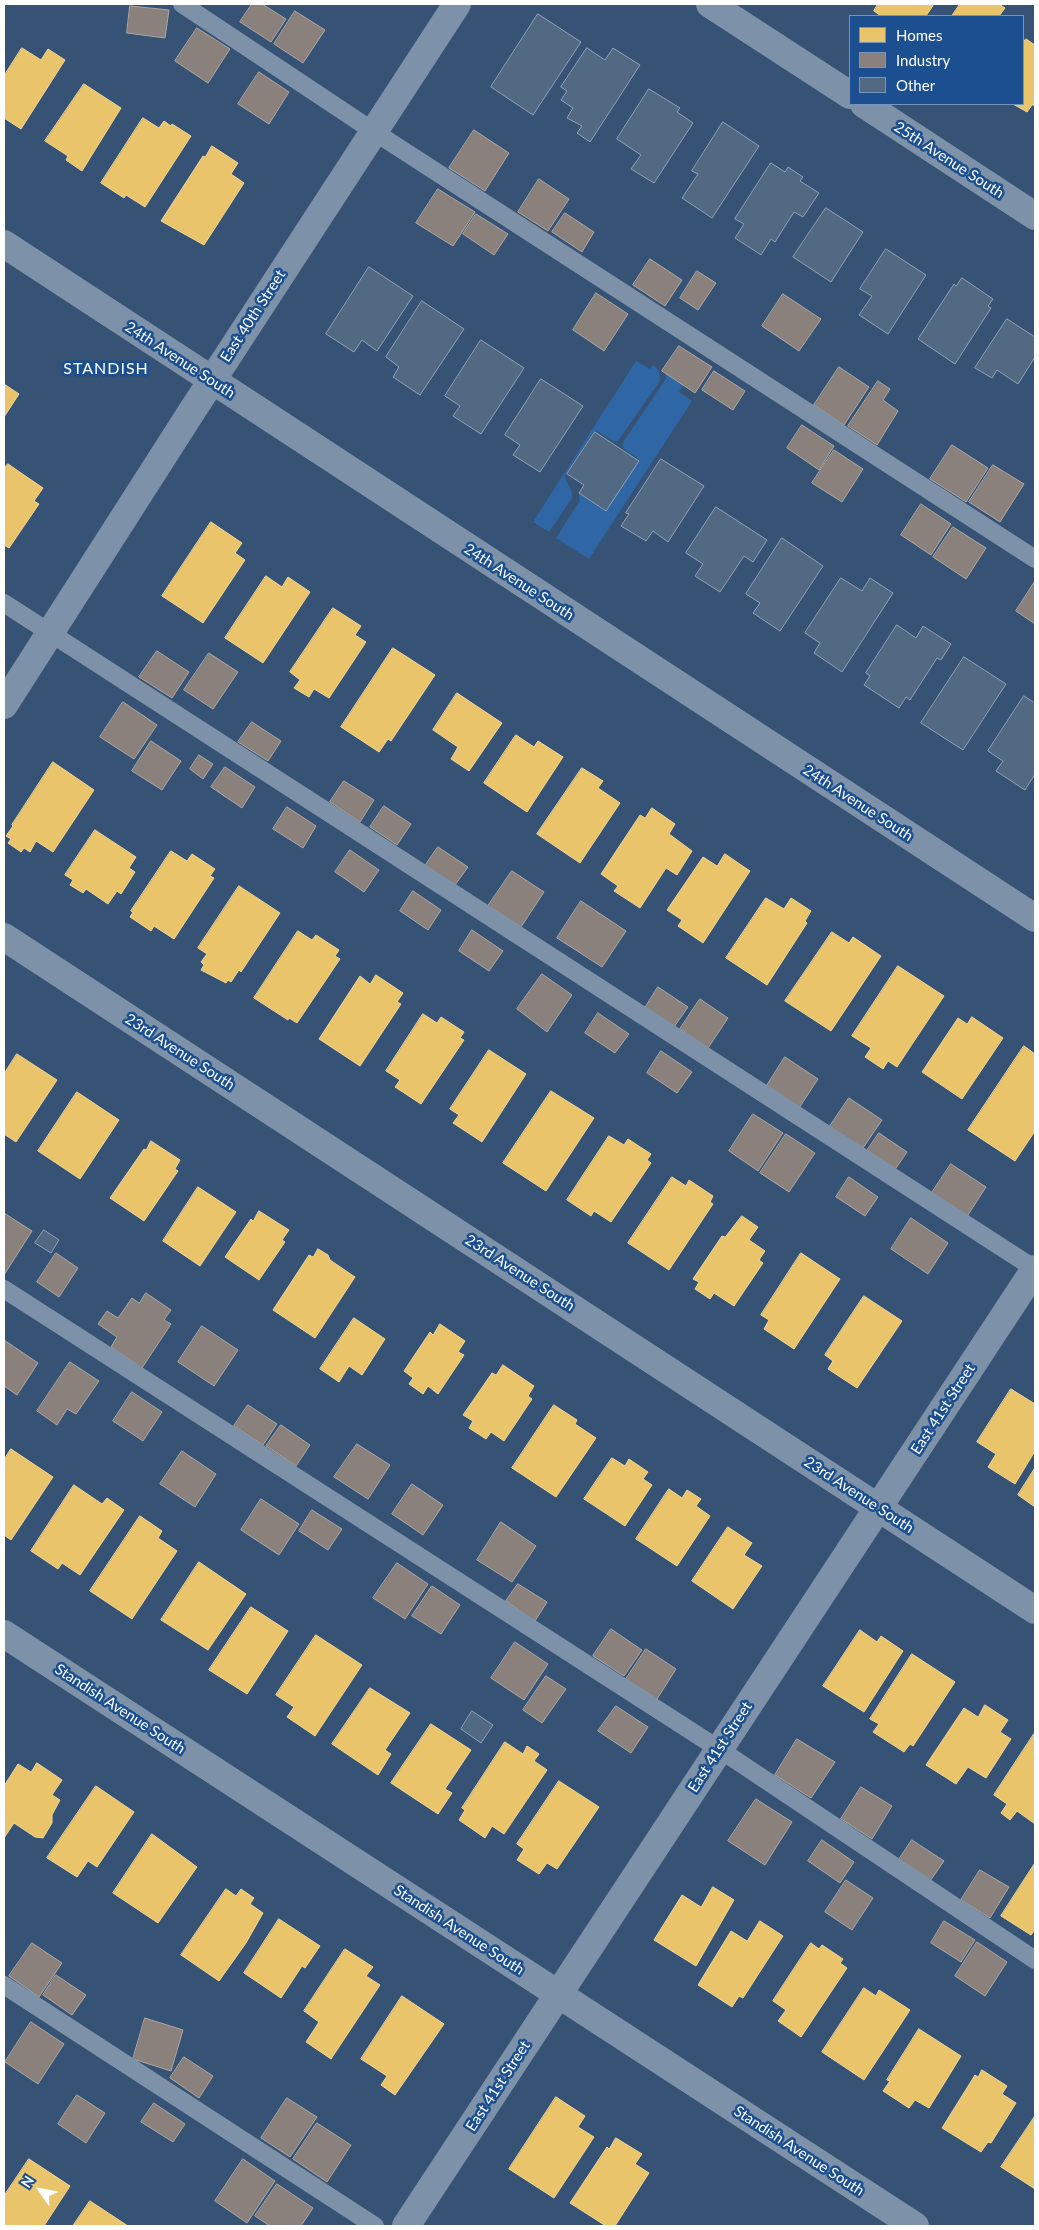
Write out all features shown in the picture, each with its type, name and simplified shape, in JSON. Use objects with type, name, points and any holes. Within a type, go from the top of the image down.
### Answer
[{"type":"street","name":"East 40th Street","points":[[4,705],[373,131],[457,4]]},
{"type":"street","points":[[710,4],[849,94]]},
{"type":"street","name":"25th Avenue South","points":[[866,105],[1035,216]]},
{"type":"street","name":"24th Avenue South","points":[[4,244],[1035,918]]},
{"type":"street","name":"23rd Avenue South","points":[[4,937],[1035,1610]]},
{"type":"street","name":"East 41st Street","points":[[406,2226],[1035,1269]]},
{"type":"street","name":"Standish Avenue South","points":[[4,1634],[915,2226]]},
{"type":"lane","points":[[182,4],[373,131],[1035,559]]},
{"type":"lane","points":[[4,603],[1035,1269]]},
{"type":"lane","points":[[4,1289],[719,1749],[1035,1960]]},
{"type":"lane","points":[[4,1985],[375,2226]]},
{"type":"shaded area","points":[[636,361],[650,369],[653,365],[655,366],[660,374],[660,381],[618,441],[614,441],[595,430],[565,475],[572,492],[572,498],[549,532],[533,522]]},
{"type":"shaded area","points":[[664,371],[684,383],[679,392],[692,401],[589,559],[556,538],[580,500],[579,493],[606,511],[639,461],[639,459],[623,448],[622,444],[665,380]]},
{"type":"building: Homes","points":[[878,4],[934,4],[927,15],[880,15],[874,11]]},
{"type":"building: Homes","points":[[960,4],[999,4],[1005,8],[1000,15],[953,15]]},
{"type":"building: Homes","points":[[1026,39],[1035,45],[1035,105],[1032,105],[1027,112],[1015,105],[1024,105],[1024,42]]},
{"type":"building: Homes","points":[[22,48],[41,60],[48,49],[65,60],[21,129],[4,118],[4,76]]},
{"type":"building: Homes","points":[[84,84],[121,108],[82,171],[66,160],[68,156],[45,141]]},
{"type":"building: Homes","points":[[143,118],[159,128],[164,121],[171,126],[172,124],[191,136],[145,207],[126,195],[124,198],[101,183]]},
{"type":"building: Homes","points":[[212,146],[238,163],[231,174],[244,183],[204,245],[161,221],[203,156],[205,157]]},
{"type":"building: Homes","points":[[4,384],[19,394],[4,417]]},
{"type":"building: Homes","points":[[8,464],[43,488],[34,501],[39,504],[9,548],[4,545],[4,469]]},
{"type":"building: Homes","points":[[211,522],[242,543],[235,553],[245,560],[203,623],[162,596]]},
{"type":"building: Homes","points":[[266,576],[282,587],[288,577],[310,592],[263,663],[225,638]]},
{"type":"building: Homes","points":[[333,608],[361,626],[355,635],[366,642],[329,698],[314,689],[309,697],[294,688],[300,680],[290,672]]},
{"type":"building: Homes","points":[[393,648],[435,675],[391,741],[388,739],[379,752],[341,727]]},
{"type":"building: Homes","points":[[457,693],[502,723],[469,771],[451,759],[458,747],[433,730]]},
{"type":"building: Homes","points":[[516,735],[534,747],[538,741],[563,757],[527,812],[484,783]]},
{"type":"building: Homes","points":[[53,762],[94,790],[53,852],[36,841],[30,852],[24,848],[21,852],[8,843],[11,839],[6,836]]},
{"type":"building: Homes","points":[[582,768],[603,781],[598,788],[620,803],[580,863],[537,834]]},
{"type":"building: Homes","points":[[652,808],[675,824],[669,834],[692,851],[677,875],[666,868],[640,908],[614,891],[618,886],[601,874],[640,815],[645,818]]},
{"type":"building: Homes","points":[[95,830],[136,857],[129,868],[135,872],[121,894],[117,891],[108,904],[86,889],[83,893],[70,885],[73,880],[65,875]]},
{"type":"building: Homes","points":[[171,851],[187,861],[192,854],[215,869],[210,876],[214,878],[174,939],[154,926],[151,931],[130,917],[133,912],[131,911]]},
{"type":"building: Homes","points":[[725,854],[750,871],[703,943],[678,926],[682,920],[667,910],[703,857],[717,866]]},
{"type":"building: Homes","points":[[239,886],[280,913],[241,972],[239,970],[231,982],[228,980],[226,983],[201,970],[204,965],[201,962],[207,954],[198,948]]},
{"type":"building: Homes","points":[[766,898],[784,909],[791,898],[811,911],[805,921],[807,923],[767,985],[726,958]]},
{"type":"building: Homes","points":[[298,931],[312,940],[316,935],[339,950],[335,956],[340,959],[297,1023],[289,1018],[288,1020],[254,998]]},
{"type":"building: Homes","points":[[832,932],[849,943],[853,937],[881,956],[831,1031],[785,1001]]},
{"type":"building: Homes","points":[[898,966],[944,996],[897,1067],[888,1061],[883,1069],[865,1057],[871,1048],[852,1036]]},
{"type":"building: Homes","points":[[376,975],[403,993],[397,1002],[401,1004],[360,1066],[319,1039],[360,976],[370,984]]},
{"type":"building: Homes","points":[[423,1014],[437,1023],[441,1017],[464,1032],[460,1038],[464,1040],[421,1104],[395,1087],[400,1080],[386,1071]]},
{"type":"building: Homes","points":[[972,1017],[1003,1038],[962,1099],[922,1072],[958,1018],[967,1024]]},
{"type":"building: Homes","points":[[1024,1046],[1035,1054],[1035,1131],[1015,1161],[968,1130]]},
{"type":"building: Homes","points":[[489,1050],[526,1074],[482,1142],[453,1123],[459,1115],[450,1109]]},
{"type":"building: Homes","points":[[17,1054],[57,1080],[16,1142],[4,1134],[4,1074]]},
{"type":"building: Homes","points":[[551,1091],[594,1118],[546,1191],[503,1163]]},
{"type":"building: Homes","points":[[77,1092],[119,1120],[80,1179],[38,1151]]},
{"type":"building: Homes","points":[[609,1136],[624,1145],[628,1139],[651,1154],[647,1160],[651,1163],[611,1222],[594,1211],[591,1216],[567,1200]]},
{"type":"building: Homes","points":[[151,1141],[180,1160],[175,1169],[178,1171],[144,1221],[110,1198]]},
{"type":"building: Homes","points":[[672,1177],[686,1186],[689,1180],[713,1196],[710,1202],[713,1204],[669,1270],[628,1243]]},
{"type":"building: Homes","points":[[198,1187],[236,1212],[200,1266],[163,1241]]},
{"type":"building: Homes","points":[[259,1211],[289,1230],[282,1240],[285,1242],[259,1280],[225,1257],[251,1219],[253,1221]]},
{"type":"building: Homes","points":[[742,1216],[758,1227],[749,1240],[765,1251],[759,1260],[763,1263],[734,1306],[714,1293],[710,1299],[695,1289],[699,1282],[693,1279],[722,1236],[725,1237]]},
{"type":"building: Homes","points":[[318,1249],[328,1255],[330,1260],[355,1277],[315,1338],[273,1310],[309,1255],[313,1257]]},
{"type":"building: Homes","points":[[801,1253],[840,1279],[794,1349],[764,1329],[769,1320],[761,1315]]},
{"type":"building: Homes","points":[[864,1296],[902,1321],[857,1388],[828,1369],[833,1361],[825,1355]]},
{"type":"building: Homes","points":[[354,1318],[385,1339],[362,1375],[349,1366],[339,1382],[320,1369]]},
{"type":"building: Homes","points":[[440,1324],[465,1341],[458,1352],[464,1355],[438,1394],[428,1386],[423,1394],[409,1384],[413,1378],[404,1371],[430,1332],[433,1335]]},
{"type":"building: Homes","points":[[503,1365],[534,1386],[528,1396],[532,1399],[504,1441],[491,1432],[486,1439],[469,1428],[473,1421],[463,1415],[492,1373],[496,1375]]},
{"type":"building: Homes","points":[[1011,1389],[1035,1404],[1035,1451],[1015,1484],[988,1467],[996,1454],[977,1442]]},
{"type":"building: Homes","points":[[554,1405],[577,1420],[575,1424],[596,1438],[556,1497],[512,1468]]},
{"type":"building: Homes","points":[[11,1449],[53,1477],[11,1540],[4,1535],[4,1460]]},
{"type":"building: Homes","points":[[612,1458],[625,1466],[629,1459],[648,1472],[643,1479],[652,1485],[625,1526],[584,1499]]},
{"type":"building: Homes","points":[[1035,1468],[1035,1507],[1018,1495]]},
{"type":"building: Homes","points":[[74,1485],[102,1504],[107,1498],[124,1510],[80,1575],[62,1563],[58,1569],[31,1551]]},
{"type":"building: Homes","points":[[669,1489],[682,1498],[687,1490],[701,1499],[696,1506],[710,1516],[677,1566],[636,1539]]},
{"type":"building: Homes","points":[[140,1516],[162,1531],[158,1538],[177,1551],[132,1619],[90,1591]]},
{"type":"building: Homes","points":[[728,1527],[752,1543],[744,1555],[762,1566],[733,1609],[692,1581]]},
{"type":"building: Homes","points":[[199,1562],[246,1594],[208,1650],[161,1620]]},
{"type":"building: Homes","points":[[251,1607],[288,1631],[247,1694],[209,1670]]},
{"type":"building: Homes","points":[[860,1630],[877,1642],[881,1636],[903,1651],[864,1712],[823,1686]]},
{"type":"building: Homes","points":[[316,1635],[362,1665],[315,1736],[287,1717],[294,1707],[276,1695]]},
{"type":"building: Homes","points":[[912,1654],[955,1682],[913,1746],[910,1744],[904,1752],[873,1732],[879,1724],[870,1719]]},
{"type":"building: Homes","points":[[370,1688],[410,1713],[385,1750],[391,1754],[378,1775],[332,1744]]},
{"type":"building: Homes","points":[[985,1705],[1008,1720],[1000,1732],[1011,1739],[986,1778],[968,1767],[956,1784],[926,1765],[964,1708],[978,1717]]},
{"type":"building: Homes","points":[[431,1724],[471,1750],[445,1789],[452,1793],[438,1814],[391,1783]]},
{"type":"building: Homes","points":[[1034,1734],[1035,1824],[1017,1811],[1010,1820],[1001,1813],[1007,1804],[994,1795]]},
{"type":"building: Homes","points":[[505,1742],[523,1754],[527,1746],[539,1754],[534,1761],[547,1770],[504,1834],[492,1826],[485,1838],[459,1820],[465,1810],[462,1808]]},
{"type":"building: Homes","points":[[37,1763],[62,1780],[52,1795],[60,1800],[52,1815],[52,1823],[43,1838],[35,1837],[14,1823],[4,1838],[4,1786],[18,1764],[31,1772]]},
{"type":"building: Homes","points":[[559,1781],[599,1807],[557,1869],[547,1863],[539,1874],[517,1860],[524,1849],[517,1844]]},
{"type":"building: Homes","points":[[96,1786],[134,1812],[97,1867],[88,1861],[77,1877],[47,1858]]},
{"type":"building: Homes","points":[[152,1834],[197,1867],[158,1923],[113,1893]]},
{"type":"building: Homes","points":[[1035,1863],[1035,1930],[1031,1935],[1001,1916]]},
{"type":"building: Homes","points":[[713,1887],[734,1900],[696,1966],[654,1940],[682,1895],[701,1907]]},
{"type":"building: Homes","points":[[226,1889],[236,1896],[241,1889],[254,1898],[250,1904],[263,1913],[246,1943],[219,1981],[181,1955]]},
{"type":"building: Homes","points":[[279,1919],[320,1946],[305,1968],[302,1966],[281,1998],[244,1973]]},
{"type":"building: Homes","points":[[760,1921],[783,1936],[743,1998],[739,1996],[732,2007],[698,1985],[731,1931],[747,1941]]},
{"type":"building: Homes","points":[[811,1943],[819,1949],[822,1945],[843,1959],[840,1963],[847,1968],[801,2037],[778,2021],[786,2010],[773,2001]]},
{"type":"building: Homes","points":[[345,1949],[373,1967],[366,1976],[380,1985],[331,2059],[306,2042],[319,2022],[304,2011]]},
{"type":"building: Homes","points":[[864,1988],[876,1996],[879,1990],[910,2010],[864,2080],[822,2052]]},
{"type":"building: Homes","points":[[402,1996],[444,2024],[395,2095],[381,2085],[387,2076],[361,2059]]},
{"type":"building: Homes","points":[[919,2029],[961,2056],[929,2108],[915,2100],[909,2108],[883,2091],[890,2081],[887,2080]]},
{"type":"building: Homes","points":[[982,2070],[1007,2086],[1002,2094],[1016,2103],[991,2143],[988,2142],[981,2152],[942,2128],[975,2075],[978,2077]]},
{"type":"building: Homes","points":[[556,2097],[585,2116],[578,2127],[594,2137],[554,2198],[509,2169]]},
{"type":"building: Homes","points":[[1035,2116],[1035,2189],[1001,2167]]},
{"type":"building: Homes","points":[[616,2138],[642,2154],[635,2164],[649,2173],[615,2226],[606,2226],[570,2203],[607,2147],[609,2149]]},
{"type":"building: Homes","points":[[29,2159],[70,2186],[44,2226],[4,2226],[4,2196]]},
{"type":"building: Homes","points":[[90,2201],[128,2226],[73,2226]]},
{"type":"building: Industry","points":[[252,4],[262,4],[286,19],[271,42],[240,22]]},
{"type":"building: Industry","points":[[130,6],[169,10],[165,38],[127,33]]},
{"type":"building: Industry","points":[[295,11],[325,30],[303,63],[274,44]]},
{"type":"building: Industry","points":[[197,28],[230,49],[208,83],[175,61]]},
{"type":"building: Industry","points":[[259,72],[289,92],[269,124],[238,104]]},
{"type":"building: Industry","points":[[474,130],[509,153],[485,191],[449,168]]},
{"type":"building: Industry","points":[[539,179],[569,199],[548,231],[518,212]]},
{"type":"building: Industry","points":[[438,189],[475,212],[453,246],[416,223]]},
{"type":"building: Industry","points":[[565,213],[594,232],[582,252],[552,232]]},
{"type":"building: Industry","points":[[476,214],[508,234],[494,255],[463,234]]},
{"type":"building: Industry","points":[[650,259],[682,280],[665,306],[633,285]]},
{"type":"building: Industry","points":[[697,271],[716,283],[698,310],[680,298]]},
{"type":"building: Industry","points":[[596,293],[628,314],[604,351],[573,330]]},
{"type":"building: Industry","points":[[783,294],[821,319],[799,351],[762,326]]},
{"type":"building: Industry","points":[[679,346],[712,367],[695,393],[662,371]]},
{"type":"building: Industry","points":[[839,367],[869,387],[844,425],[814,405]]},
{"type":"building: Industry","points":[[714,371],[745,391],[733,410],[702,390]]},
{"type":"building: Industry","points":[[878,381],[890,389],[883,400],[898,411],[877,445],[848,426]]},
{"type":"building: Industry","points":[[802,425],[834,446],[819,470],[787,448]]},
{"type":"building: Industry","points":[[952,445],[988,468],[966,502],[930,479]]},
{"type":"building: Industry","points":[[834,450],[863,469],[842,502],[812,483]]},
{"type":"building: Industry","points":[[993,465],[1024,484],[1000,522],[969,502]]},
{"type":"building: Industry","points":[[921,504],[951,524],[931,555],[901,535]]},
{"type":"building: Industry","points":[[953,527],[986,548],[966,579],[933,557]]},
{"type":"building: Industry","points":[[1035,581],[1035,624],[1016,611]]},
{"type":"building: Industry","points":[[157,651],[189,672],[172,698],[139,677]]},
{"type":"building: Industry","points":[[209,653],[238,672],[213,709],[184,690]]},
{"type":"building: Industry","points":[[123,702],[157,725],[134,759],[100,737]]},
{"type":"building: Industry","points":[[252,722],[281,741],[268,761],[238,742]]},
{"type":"building: Industry","points":[[151,741],[181,761],[162,790],[132,771]]},
{"type":"building: Industry","points":[[199,755],[213,764],[203,779],[190,769]]},
{"type":"building: Industry","points":[[225,767],[255,787],[242,808],[211,787]]},
{"type":"building: Industry","points":[[344,781],[374,800],[360,822],[330,802]]},
{"type":"building: Industry","points":[[384,806],[411,824],[397,845],[370,827]]},
{"type":"building: Industry","points":[[287,807],[316,826],[303,848],[273,829]]},
{"type":"building: Industry","points":[[438,847],[468,867],[455,885],[425,866]]},
{"type":"building: Industry","points":[[350,850],[379,870],[364,892],[335,872]]},
{"type":"building: Industry","points":[[512,871],[544,892],[521,927],[488,906]]},
{"type":"building: Industry","points":[[413,891],[441,910],[428,930],[400,911]]},
{"type":"building: Industry","points":[[581,901],[626,931],[602,967],[557,938]]},
{"type":"building: Industry","points":[[472,930],[503,951],[489,971],[459,951]]},
{"type":"building: Industry","points":[[542,974],[572,995],[547,1032],[517,1009]]},
{"type":"building: Industry","points":[[658,987],[688,1007],[674,1027],[645,1008]]},
{"type":"building: Industry","points":[[700,999],[728,1018],[708,1048],[680,1029]]},
{"type":"building: Industry","points":[[598,1013],[629,1034],[615,1053],[585,1033]]},
{"type":"building: Industry","points":[[661,1051],[692,1072],[677,1093],[647,1073]]},
{"type":"building: Industry","points":[[785,1057],[818,1079],[799,1108],[766,1087]]},
{"type":"building: Industry","points":[[849,1098],[882,1120],[861,1151],[828,1129]]},
{"type":"building: Industry","points":[[753,1114],[783,1133],[758,1171],[729,1151]]},
{"type":"building: Industry","points":[[879,1133],[907,1152],[894,1171],[866,1152]]},
{"type":"building: Industry","points":[[786,1134],[815,1153],[789,1192],[760,1173]]},
{"type":"building: Industry","points":[[951,1164],[986,1187],[966,1218],[931,1194]]},
{"type":"building: Industry","points":[[849,1177],[878,1197],[865,1216],[836,1197]]},
{"type":"building: Industry","points":[[4,1213],[32,1231],[4,1275]]},
{"type":"building: Industry","points":[[911,1218],[948,1243],[928,1274],[891,1249]]},
{"type":"building: Industry","points":[[56,1253],[78,1268],[59,1297],[37,1282]]},
{"type":"building: Industry","points":[[146,1293],[171,1310],[164,1320],[171,1324],[142,1368],[111,1347],[117,1337],[98,1324],[107,1311],[118,1318],[132,1298],[139,1303]]},
{"type":"building: Industry","points":[[202,1326],[238,1350],[214,1386],[178,1362]]},
{"type":"building: Industry","points":[[4,1340],[38,1363],[17,1395],[4,1386]]},
{"type":"building: Industry","points":[[70,1362],[99,1381],[76,1414],[67,1409],[57,1425],[37,1411]]},
{"type":"building: Industry","points":[[132,1392],[162,1412],[143,1441],[113,1421]]},
{"type":"building: Industry","points":[[248,1405],[277,1424],[263,1445],[234,1426]]},
{"type":"building: Industry","points":[[281,1425],[310,1445],[296,1466],[266,1446]]},
{"type":"building: Industry","points":[[357,1444],[390,1465],[368,1499],[334,1477]]},
{"type":"building: Industry","points":[[182,1451],[216,1474],[195,1507],[160,1484]]},
{"type":"building: Industry","points":[[412,1484],[443,1505],[423,1535],[392,1514]]},
{"type":"building: Industry","points":[[261,1499],[299,1524],[279,1555],[241,1530]]},
{"type":"building: Industry","points":[[312,1510],[342,1529],[328,1550],[299,1531]]},
{"type":"building: Industry","points":[[501,1522],[536,1546],[512,1582],[477,1560]]},
{"type":"building: Industry","points":[[397,1563],[428,1584],[405,1619],[373,1598]]},
{"type":"building: Industry","points":[[518,1584],[547,1602],[535,1621],[506,1601]]},
{"type":"building: Industry","points":[[432,1586],[460,1605],[441,1634],[412,1616]]},
{"type":"building: Industry","points":[[611,1629],[642,1650],[624,1676],[593,1656]]},
{"type":"building: Industry","points":[[515,1642],[548,1664],[524,1700],[491,1678]]},
{"type":"building: Industry","points":[[646,1649],[676,1669],[657,1699],[626,1679]]},
{"type":"building: Industry","points":[[546,1676],[566,1689],[542,1723],[523,1710]]},
{"type":"building: Industry","points":[[616,1706],[648,1727],[631,1753],[598,1731]]},
{"type":"building: Industry","points":[[797,1739],[835,1762],[811,1798],[775,1775]]},
{"type":"building: Industry","points":[[861,1787],[892,1806],[872,1839],[841,1819]]},
{"type":"building: Industry","points":[[756,1799],[792,1822],[765,1865],[728,1841]]},
{"type":"building: Industry","points":[[822,1840],[854,1862],[840,1883],[808,1861]]},
{"type":"building: Industry","points":[[912,1840],[944,1861],[930,1881],[898,1861]]},
{"type":"building: Industry","points":[[980,1870],[1009,1887],[990,1918],[961,1900]]},
{"type":"building: Industry","points":[[846,1880],[873,1898],[852,1930],[825,1912]]},
{"type":"building: Industry","points":[[944,1921],[975,1940],[961,1962],[931,1943]]},
{"type":"building: Industry","points":[[977,1942],[1007,1962],[985,1996],[955,1976]]},
{"type":"building: Industry","points":[[32,1943],[62,1963],[39,1997],[9,1976]]},
{"type":"building: Industry","points":[[56,1975],[86,1995],[72,2015],[43,1995]]},
{"type":"building: Industry","points":[[145,2018],[183,2030],[171,2071],[133,2059]]},
{"type":"building: Industry","points":[[31,2022],[64,2044],[38,2084],[5,2062]]},
{"type":"building: Industry","points":[[184,2057],[213,2076],[199,2098],[170,2078]]},
{"type":"building: Industry","points":[[77,2095],[105,2113],[86,2143],[58,2124]]},
{"type":"building: Industry","points":[[287,2098],[317,2117],[290,2157],[261,2138]]},
{"type":"building: Industry","points":[[154,2103],[185,2124],[173,2142],[141,2122]]},
{"type":"building: Industry","points":[[317,2123],[351,2145],[327,2182],[293,2159]]},
{"type":"building: Industry","points":[[243,2159],[275,2181],[247,2223],[215,2201]]},
{"type":"building: Industry","points":[[277,2184],[313,2208],[301,2226],[270,2226],[255,2216]]},
{"type":"building: Other","points":[[538,14],[581,42],[533,115],[491,87]]},
{"type":"building: Other","points":[[587,48],[605,60],[613,48],[640,65],[590,142],[577,133],[582,126],[567,118],[573,108],[561,100],[567,91],[561,87]]},
{"type":"building: Other","points":[[649,89],[680,108],[677,112],[693,123],[654,183],[631,169],[641,155],[617,139]]},
{"type":"building: Other","points":[[723,122],[759,146],[712,218],[682,198],[698,174],[692,171]]},
{"type":"building: Other","points":[[771,163],[785,172],[788,167],[803,177],[800,181],[819,193],[803,217],[794,212],[775,242],[771,239],[761,255],[735,238],[744,224],[735,219]]},
{"type":"building: Other","points":[[826,208],[863,232],[831,282],[793,257]]},
{"type":"building: Other","points":[[886,249],[926,275],[888,334],[859,315],[872,296],[860,289]]},
{"type":"building: Other","points":[[369,267],[413,296],[377,351],[362,340],[354,352],[326,334]]},
{"type":"building: Other","points":[[962,278],[993,299],[988,306],[991,308],[955,364],[918,339],[954,284],[956,286]]},
{"type":"building: Other","points":[[422,301],[464,329],[420,395],[393,377],[399,367],[386,357]]},
{"type":"building: Other","points":[[1007,319],[1035,337],[1035,357],[1018,384],[997,370],[992,378],[975,368]]},
{"type":"building: Other","points":[[481,340],[524,368],[481,434],[453,416],[460,406],[445,396]]},
{"type":"building: Other","points":[[541,379],[583,406],[540,472],[513,455],[520,445],[505,435]]},
{"type":"building: Other","points":[[595,432],[639,461],[606,511],[579,493],[584,485],[567,474]]},
{"type":"building: Other","points":[[661,459],[704,486],[668,542],[653,531],[646,541],[621,526],[629,514],[626,513]]},
{"type":"building: Other","points":[[716,507],[767,540],[753,562],[744,556],[720,592],[695,576],[703,564],[686,553]]},
{"type":"building: Other","points":[[782,538],[823,566],[780,631],[753,613],[760,603],[746,594]]},
{"type":"building: Other","points":[[841,578],[862,591],[870,578],[893,593],[842,672],[814,653],[820,643],[805,633]]},
{"type":"building: Other","points":[[897,625],[916,638],[923,626],[951,644],[941,660],[937,658],[910,700],[906,697],[899,708],[864,685],[870,676],[866,673]]},
{"type":"building: Other","points":[[964,657],[1006,684],[963,750],[921,723]]},
{"type":"building: Other","points":[[1024,696],[1035,703],[1035,774],[1025,790],[996,771],[1003,761],[988,751]]},
{"type":"building: Other","points":[[44,1230],[59,1240],[51,1253],[35,1243]]},
{"type":"building: Other","points":[[472,1711],[493,1725],[481,1743],[461,1729]]},
{"type":"district","name":"STANDISH","points":[[106,369]]}]
